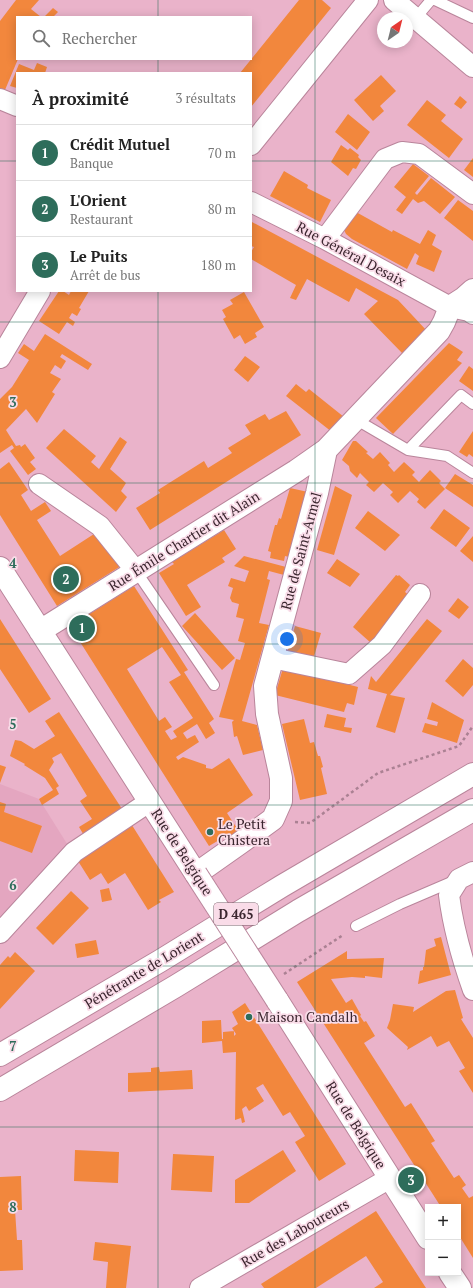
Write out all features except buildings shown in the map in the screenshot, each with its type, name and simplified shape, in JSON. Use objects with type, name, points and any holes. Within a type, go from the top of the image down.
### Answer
[{"type":"main road","points":[[326,450],[439,331],[450,307],[473,290]]},
{"type":"main road","name":"Rue Émile Chartier dit Alain","points":[[40,631],[326,450]]},
{"type":"main road","name":"Rue de Saint-Armel","points":[[196,874],[272,819],[281,801],[281,778],[267,714],[265,686],[317,493],[326,450]]},
{"type":"main road","name":"Rue de Belgique","points":[[0,568],[425,1233]]},
{"type":"main road","name":"Pénétrante de Lorient","points":[[0,1054],[160,961],[282,886],[473,774]]},
{"type":"main road","name":"D 465","points":[[0,1090],[176,986],[298,911],[473,810]]},
{"type":"main road","points":[[452,1276],[460,1288]]},
{"type":"street","points":[[252,145],[368,0]]},
{"type":"street","points":[[394,0],[473,67]]},
{"type":"street","points":[[0,99],[16,106]]},
{"type":"street","points":[[325,239],[385,159],[402,152],[419,154],[473,194]]},
{"type":"street","name":"Rue Général Desaix","points":[[252,202],[325,239],[450,307],[469,311],[473,314]]},
{"type":"street","points":[[0,358],[39,292]]},
{"type":"street","points":[[39,484],[100,526],[136,571]]},
{"type":"street","points":[[272,658],[349,674],[382,645],[420,594]]},
{"type":"street","points":[[0,933],[74,852],[150,802]]},
{"type":"street","points":[[460,882],[452,916],[465,968],[473,990]]},
{"type":"street","name":"Rue des Laboureurs","points":[[200,1288],[390,1178]]},
{"type":"lane","points":[[415,19],[430,0]]},
{"type":"lane","points":[[435,0],[473,18]]},
{"type":"lane","points":[[408,450],[461,395],[473,404]]},
{"type":"lane","points":[[355,419],[408,450],[447,456],[473,473]]},
{"type":"lane","points":[[136,571],[214,685]]},
{"type":"lane","points":[[356,926],[400,904],[460,882]]},
{"type":"path","points":[[272,819],[310,823],[378,773],[459,746],[473,726]]},
{"type":"path","points":[[272,993],[356,926]]},
{"type":"shaded area","points":[[0,784],[39,799],[69,847],[0,920]]},
{"type":"place","name":"L'Orient","points":[[66,579]]},
{"type":"place","name":"Crédit Mutuel","points":[[82,628]]},
{"type":"place","name":"Le Petit Chistera","points":[[210,832]]},
{"type":"place","name":"Maison Candalh","points":[[249,1017]]},
{"type":"place","name":"Le Puits","points":[[411,1180]]}]
